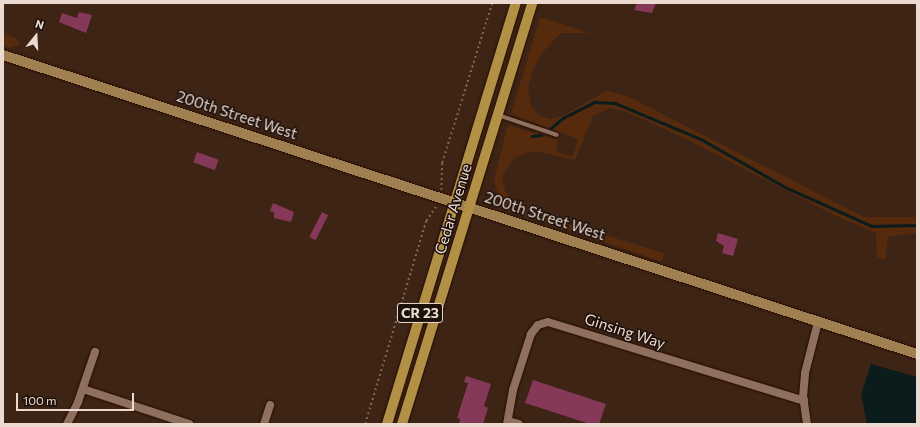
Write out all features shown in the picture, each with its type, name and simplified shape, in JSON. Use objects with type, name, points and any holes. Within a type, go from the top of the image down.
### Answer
[{"type":"main road","name":"Cedar Avenue","points":[[387,424],[516,3]]},
{"type":"main road","name":"Cedar Avenue","points":[[402,424],[532,3]]},
{"type":"street","name":"200th Street West","points":[[3,55],[917,354]]},
{"type":"street","name":"Ginsing Way","points":[[508,422],[513,390],[531,334],[538,325],[548,322],[804,401]]},
{"type":"street","points":[[807,424],[804,401],[807,362],[818,322]]},
{"type":"street","points":[[67,424],[83,389],[95,352]]},
{"type":"street","points":[[83,389],[189,424]]},
{"type":"street","points":[[264,424],[270,405]]},
{"type":"street","points":[[508,422],[519,424]]},
{"type":"lane","points":[[497,115],[557,134]]},
{"type":"path","points":[[365,424],[426,221],[441,198],[442,163],[492,3]]},
{"type":"shaded area","points":[[540,17],[590,33],[561,33],[543,52],[533,69],[528,88],[531,106],[539,115],[550,119],[564,115],[607,91],[627,96],[864,217],[917,217],[917,233],[888,237],[885,260],[877,257],[876,233],[834,215],[680,136],[627,112],[610,108],[593,116],[575,160],[535,151],[515,157],[502,176],[505,191],[519,209],[664,253],[662,262],[502,207],[494,180],[508,125],[558,140],[556,151],[569,156],[573,156],[578,139],[511,114]]},
{"type":"shaded area","points":[[3,34],[16,38],[21,44],[9,48],[3,46]]},
{"type":"shaded area","points":[[871,364],[917,377],[917,424],[867,424],[861,394]]},
{"type":"building","points":[[637,3],[656,3],[652,13],[634,10]]},
{"type":"building","points":[[79,12],[92,15],[86,33],[59,22],[62,13],[77,18]]},
{"type":"building","points":[[197,152],[219,160],[215,170],[193,162]]},
{"type":"building","points":[[273,203],[294,212],[291,222],[274,218],[274,212],[270,211]]},
{"type":"building","points":[[322,212],[328,215],[316,240],[309,237]]},
{"type":"building","points":[[718,233],[738,239],[733,256],[722,253],[724,246],[716,241]]},
{"type":"building","points":[[466,376],[491,384],[484,406],[488,408],[483,424],[459,424],[460,419],[457,418],[468,383],[464,382]]},
{"type":"building","points":[[533,380],[606,404],[599,424],[590,424],[525,403]]},
{"type":"waterway","points":[[551,128],[563,118],[595,102],[615,103],[701,139],[787,188],[872,226],[917,225]]},
{"type":"waterway","points":[[532,136],[541,135]]}]
